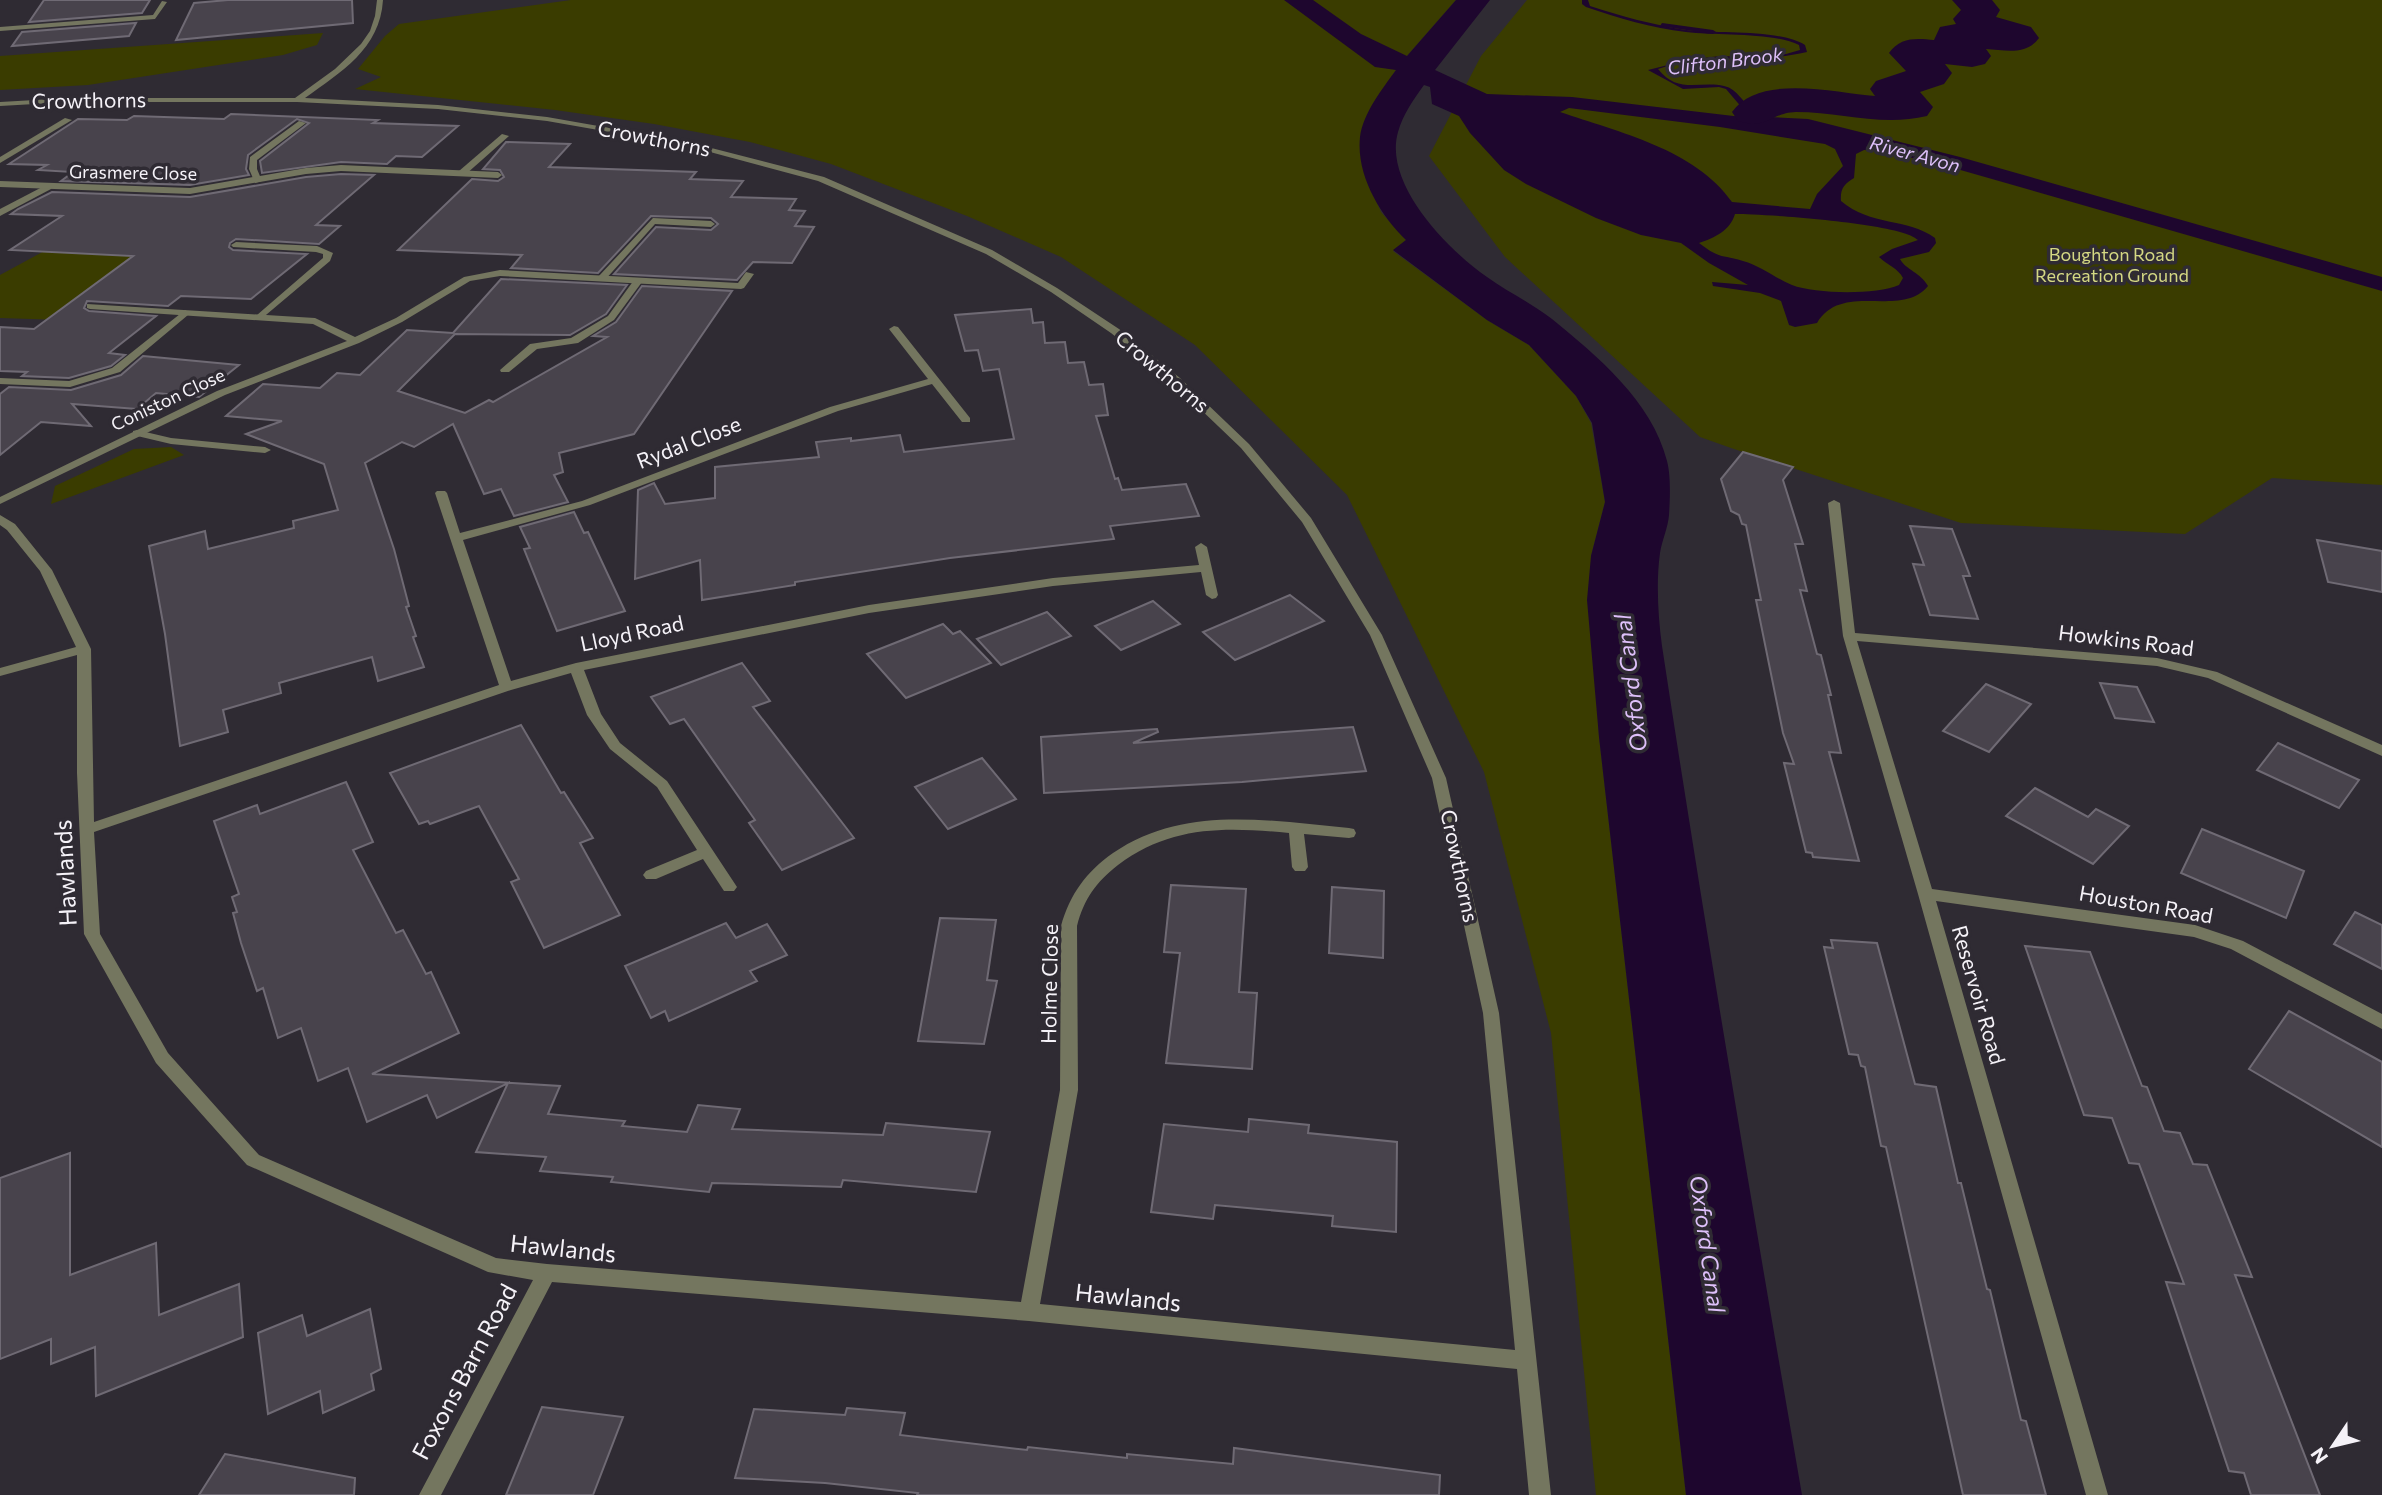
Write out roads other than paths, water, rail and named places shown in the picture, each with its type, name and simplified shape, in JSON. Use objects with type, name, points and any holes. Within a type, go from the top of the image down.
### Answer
[{"type":"street","points":[[297,100],[336,71],[359,48],[376,27],[380,0]]},
{"type":"street","points":[[0,29],[155,17],[164,2]]},
{"type":"street","name":"Crowthorns","points":[[0,104],[70,100],[297,100],[438,107],[547,119],[684,143],[821,179],[979,247],[1054,290],[1115,331],[1177,380],[1245,446],[1307,521],[1376,635],[1439,778],[1491,1013],[1539,1495]]},
{"type":"street","points":[[0,161],[68,120]]},
{"type":"street","points":[[258,181],[253,169],[253,159],[302,123]]},
{"type":"street","points":[[462,173],[505,136]]},
{"type":"street","name":"Grasmere Close","points":[[0,184],[190,191],[341,168],[498,175]]},
{"type":"street","name":"Grasmere Close","points":[[0,213],[48,187]]},
{"type":"street","points":[[600,279],[653,221],[711,224]]},
{"type":"street","points":[[236,245],[317,249],[328,253],[327,259],[260,317]]},
{"type":"street","name":"Coniston Close","points":[[0,501],[221,393],[355,341],[399,320],[467,279],[500,273],[741,286],[749,274]]},
{"type":"street","points":[[505,370],[534,346],[574,341],[611,318],[637,282]]},
{"type":"street","points":[[90,306],[314,321],[355,341]]},
{"type":"street","points":[[0,381],[70,384],[116,370],[185,313]]},
{"type":"street","points":[[894,329],[966,420]]},
{"type":"street","name":"Rydal Close","points":[[456,538],[586,503],[834,410],[934,380]]},
{"type":"street","points":[[137,433],[172,441],[265,450]]},
{"type":"street","points":[[441,493],[506,687]]},
{"type":"street","name":"Reservoir Road","points":[[1834,503],[1849,636],[1926,894],[2096,1495]]},
{"type":"street","name":"Hawlands","points":[[0,519],[11,527],[46,570],[84,649],[84,773],[92,934],[162,1058],[253,1160],[495,1266],[547,1273],[1029,1312],[1525,1360]]},
{"type":"street","points":[[1200,547],[1212,595]]},
{"type":"street","name":"Lloyd Road","points":[[88,830],[506,687],[576,667],[869,609],[1053,582],[1206,568]]},
{"type":"street","name":"Howkins Road","points":[[1849,636],[2157,662],[2188,668],[2211,675],[2382,751]]},
{"type":"street","points":[[0,672],[84,649]]},
{"type":"street","points":[[576,667],[593,715],[615,746],[662,784],[729,887]]},
{"type":"street","name":"Holme Close","points":[[1029,1312],[1069,1090],[1069,926],[1074,905],[1083,887],[1129,849],[1177,829],[1228,825],[1349,833]]},
{"type":"street","points":[[1296,829],[1300,867]]},
{"type":"street","points":[[651,875],[706,852]]},
{"type":"street","name":"Houston Road","points":[[1926,894],[2195,931],[2238,945],[2382,1022]]},
{"type":"street","name":"Foxons Barn Road","points":[[430,1495],[547,1273]]},
{"type":"water","points":[[1284,0],[1313,0],[1361,34],[1407,56],[1456,0],[1490,0],[1435,70],[1487,94],[1572,97],[1759,119],[1761,118],[1743,109],[1726,89],[1683,89],[1648,70],[1688,60],[1720,56],[1786,54],[1800,50],[1799,45],[1760,36],[1661,28],[1586,7],[1582,0],[1588,0],[1590,6],[1602,10],[1674,28],[1780,36],[1805,45],[1807,52],[1770,57],[1694,61],[1658,69],[1674,82],[1729,88],[1754,110],[1772,102],[1792,99],[1811,99],[1869,109],[1792,100],[1774,103],[1757,111],[1768,117],[1808,119],[1960,157],[2382,277],[2382,291],[1957,169],[1883,151],[1864,150],[1856,154],[1854,178],[1843,187],[1841,201],[1864,215],[1913,227],[1935,238],[1936,243],[1929,252],[1900,259],[1928,286],[1917,295],[1903,300],[1841,304],[1828,311],[1817,323],[1795,327],[1789,325],[1781,301],[1760,293],[1713,286],[1712,282],[1748,285],[1681,243],[1641,235],[1596,218],[1526,184],[1504,170],[1470,133],[1459,116],[1432,104],[1430,87],[1424,85],[1403,119],[1398,132],[1396,152],[1400,173],[1422,214],[1471,265],[1552,319],[1621,381],[1649,419],[1660,439],[1667,461],[1670,480],[1669,515],[1660,553],[1658,576],[1662,646],[1802,1495],[1686,1495],[1599,737],[1587,600],[1591,556],[1605,502],[1592,423],[1576,396],[1529,345],[1487,320],[1393,250],[1406,240],[1387,219],[1372,193],[1362,166],[1360,151],[1360,137],[1365,119],[1396,70],[1375,67]],"holes":[[[1569,108],[1720,127],[1825,144],[1835,149],[1843,166],[1817,194],[1810,209],[1732,202],[1698,168],[1630,135],[1560,112]],[[1735,214],[1861,224],[1907,234],[1918,240],[1892,249],[1879,257],[1901,275],[1903,278],[1899,285],[1861,292],[1815,290],[1792,285],[1750,263],[1717,254],[1699,243],[1725,229]]]},
{"type":"water","points":[[1968,0],[1972,0],[1984,11],[1973,19],[1974,22],[2019,34],[2022,38],[2019,41],[2003,40],[2017,38],[2016,35],[1972,22],[1968,19],[1982,11]]},
{"type":"water","points":[[1951,35],[1984,38],[1954,36],[1954,42],[1973,54],[1973,57],[1917,51],[1911,53],[1932,72],[1929,78],[1893,90],[1914,106],[1895,110],[1872,109],[1909,106],[1888,94],[1887,89],[1925,77],[1928,72],[1906,52],[1914,49],[1969,56],[1970,54],[1950,42]]},
{"type":"waterway","points":[[1756,113],[1753,112],[1792,100],[1811,100],[1872,109],[1913,107],[1890,89],[1932,73],[1908,53],[1916,49],[1972,56],[1952,41],[1953,35],[2017,40],[2020,38],[2018,35],[1973,22],[1971,19],[1979,16],[1982,10],[1970,0]]},
{"type":"waterway","name":"Clifton Brook","points":[[1662,25],[1713,32]]},
{"type":"water label","name":"River Avon","points":[[1915,154]]},
{"type":"water label","name":"Oxford Canal","points":[[1631,683]]},
{"type":"water label","name":"Oxford Canal","points":[[1707,1244]]},
{"type":"park label","name":"Boughton Road Recreation Ground","points":[[2112,265]]}]
